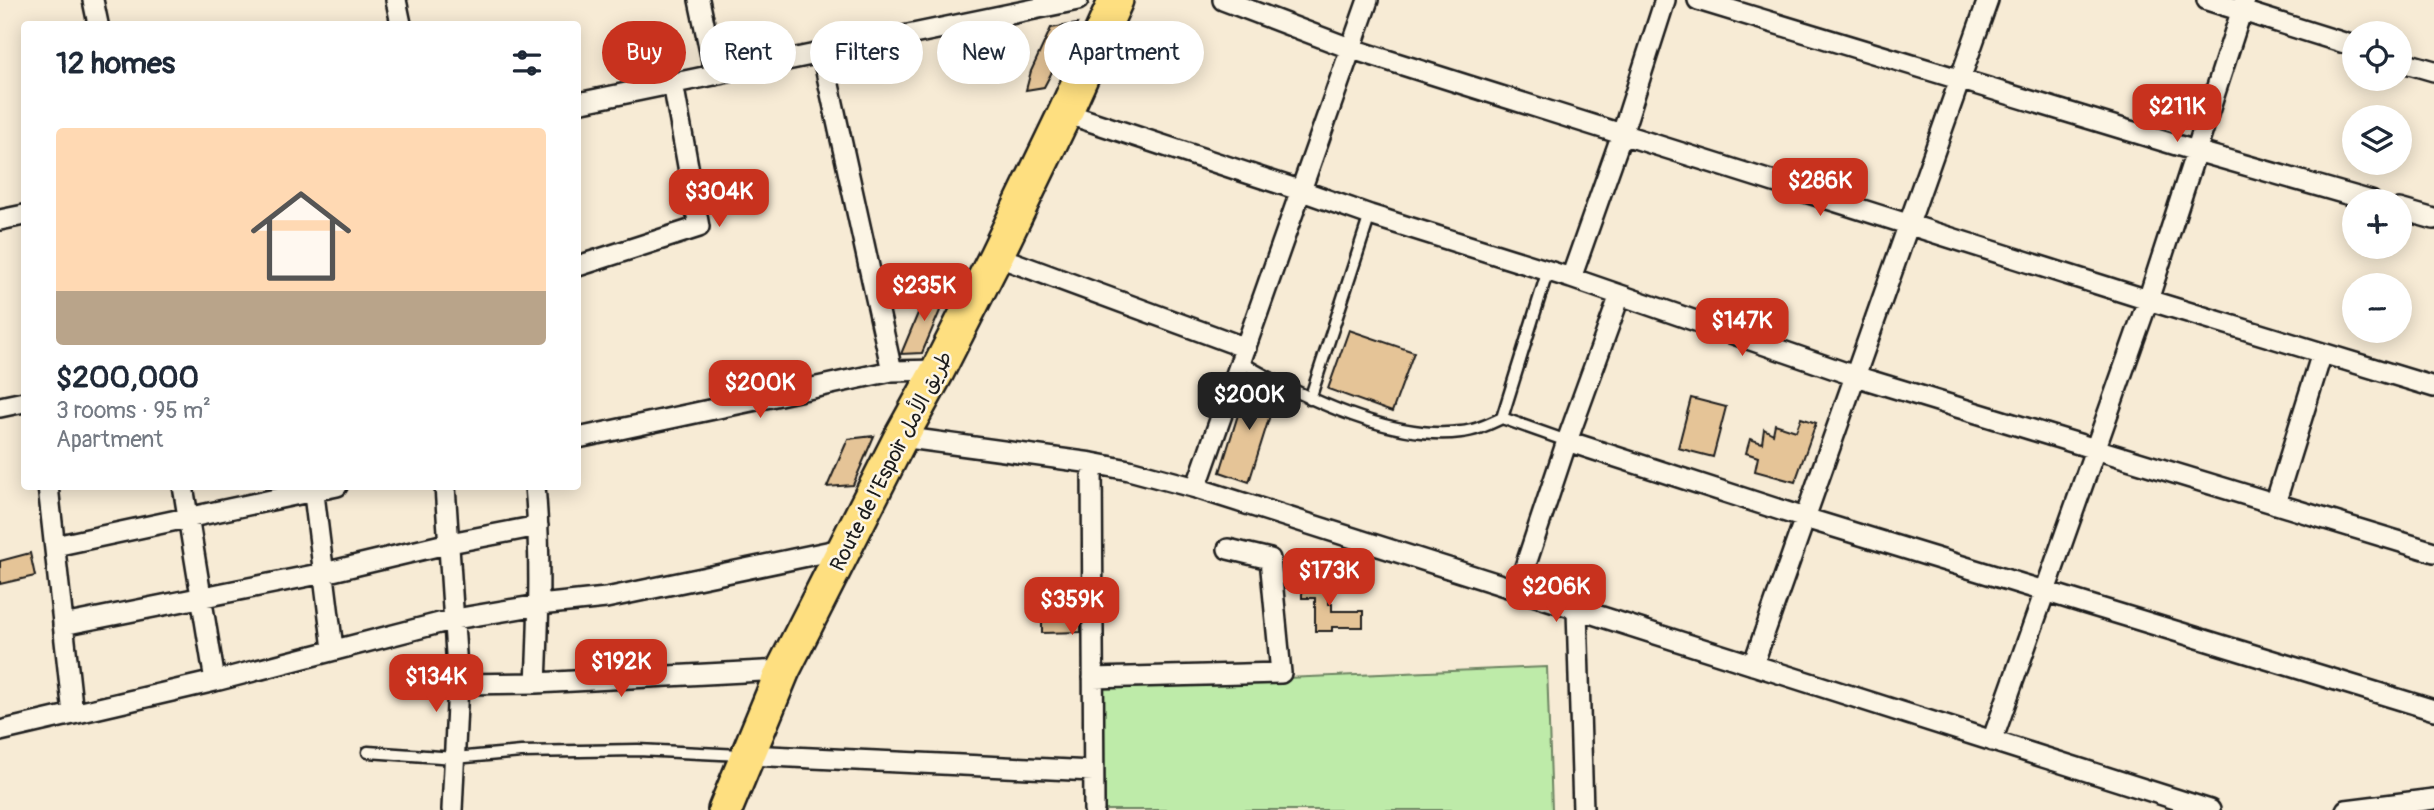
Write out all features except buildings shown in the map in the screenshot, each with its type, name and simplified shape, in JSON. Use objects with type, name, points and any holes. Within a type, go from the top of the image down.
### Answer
[{"type":"highway","name":"Route de l’Espoir طريق الأمل","points":[[725,810],[783,670],[996,256],[1116,0]]},
{"type":"street","points":[[93,0],[97,21]]},
{"type":"street","points":[[396,0],[400,21]]},
{"type":"street","points":[[699,0],[703,21]]},
{"type":"street","points":[[923,32],[1077,0]]},
{"type":"street","points":[[1223,0],[1352,49],[2148,300],[2434,387]]},
{"type":"street","points":[[1196,488],[1368,0]]},
{"type":"street","points":[[1570,278],[1622,134],[1665,0]]},
{"type":"street","points":[[1698,0],[2342,193]]},
{"type":"street","points":[[1753,665],[1988,0]]},
{"type":"street","points":[[2207,0],[2243,6],[2342,42]]},
{"type":"street","points":[[1992,741],[2148,300],[2243,6]]},
{"type":"street","points":[[2412,65],[2434,71]]},
{"type":"street","points":[[581,102],[668,84]]},
{"type":"street","points":[[581,266],[699,227],[673,84]]},
{"type":"street","points":[[829,84],[892,371]]},
{"type":"street","points":[[1065,113],[1370,215],[1570,278],[1855,376],[2434,552]]},
{"type":"street","points":[[2412,213],[2434,219]]},
{"type":"street","points":[[0,220],[21,216]]},
{"type":"street","points":[[996,256],[1243,355]]},
{"type":"street","points":[[1517,591],[1620,295]]},
{"type":"street","points":[[2275,504],[2322,353]]},
{"type":"street","points":[[581,437],[892,371],[939,370]]},
{"type":"street","points":[[0,407],[21,403]]},
{"type":"street","points":[[901,437],[1092,463],[1196,488],[2210,810]]},
{"type":"street","points":[[1567,441],[1805,518],[2434,710]]},
{"type":"street","points":[[1092,463],[1094,810]]},
{"type":"street","points":[[48,490],[73,714]]},
{"type":"street","points":[[184,490],[215,681]]},
{"type":"street","points":[[55,546],[309,490]]},
{"type":"street","points":[[313,490],[333,649]]},
{"type":"street","points":[[445,490],[458,684],[452,810]]},
{"type":"street","points":[[535,490],[539,605],[536,683]]},
{"type":"street","points":[[63,625],[324,573],[450,543],[538,526]]},
{"type":"street","points":[[0,731],[215,681],[455,619],[539,605],[606,598],[846,548]]},
{"type":"street","points":[[1093,678],[1281,673],[1270,559],[1228,549]]},
{"type":"street","points":[[1577,610],[1583,810]]},
{"type":"street","points":[[458,684],[536,683],[783,670]]},
{"type":"street","points":[[748,755],[1093,771]]},
{"type":"street","points":[[2346,810],[2421,803]]},
{"type":"lane","points":[[1310,399],[1370,215]]},
{"type":"lane","points":[[1502,418],[1548,271]]},
{"type":"lane","points":[[1243,355],[1310,399],[1363,418],[1437,433],[1480,428],[1502,418],[1567,441]]},
{"type":"lane","points":[[368,752],[455,758],[521,752],[638,750],[748,755]]},
{"type":"green space","points":[[1547,667],[1552,810],[1105,810],[1100,686]]}]
